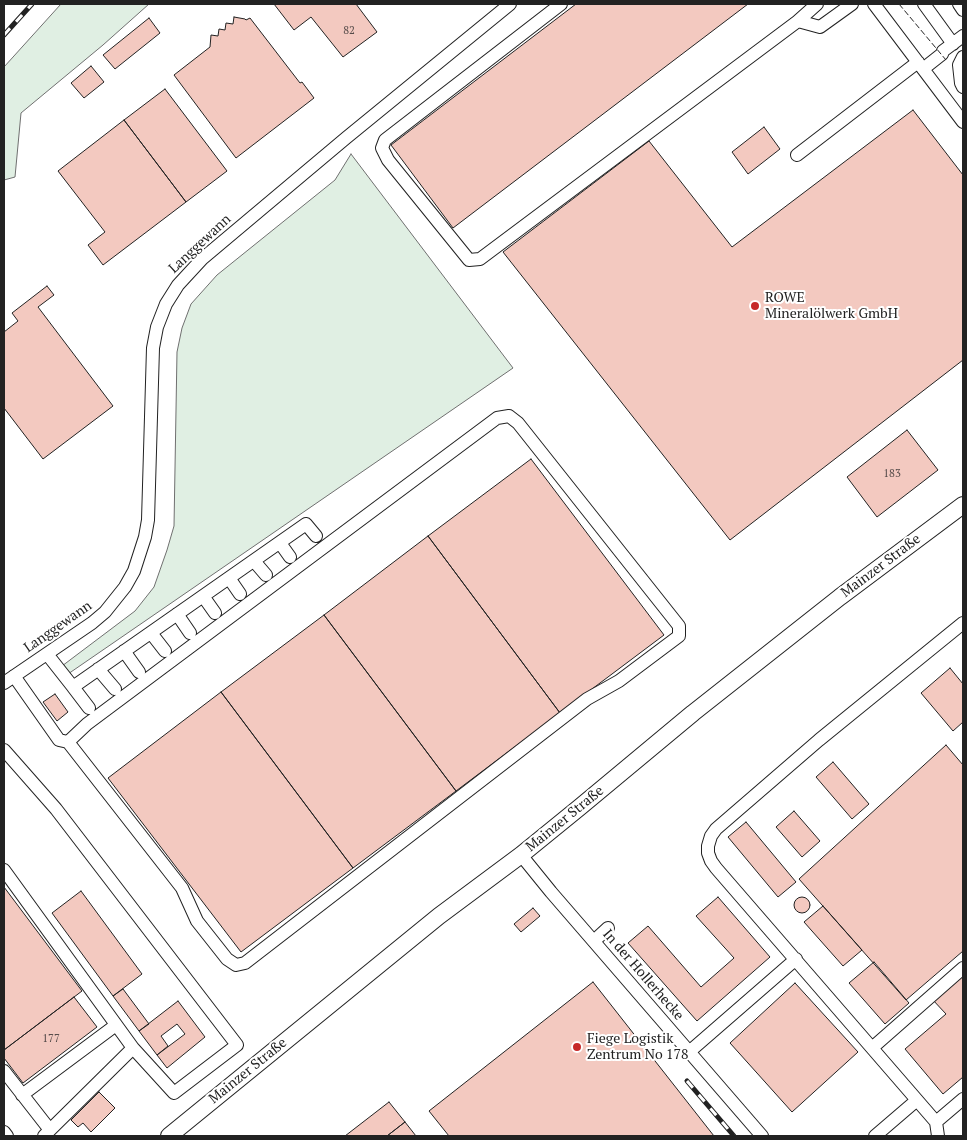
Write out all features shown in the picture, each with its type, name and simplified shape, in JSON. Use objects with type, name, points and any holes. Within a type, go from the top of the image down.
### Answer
[{"type":"main road","name":"Mainzer Straße","points":[[169,1136],[432,921],[521,854],[709,700],[840,597],[963,506]]},
{"type":"street","name":"Langgewann","points":[[9,680],[105,612],[125,587],[140,556],[146,537],[148,520],[153,348],[157,327],[166,304],[178,285],[210,252],[510,4]]},
{"type":"street","points":[[561,4],[385,140],[382,148],[388,160],[469,260],[480,259],[798,22],[817,4]]},
{"type":"street","points":[[798,22],[820,27],[852,4]]},
{"type":"street","points":[[874,4],[963,122]]},
{"type":"street","points":[[924,4],[953,44]]},
{"type":"street","points":[[958,4],[963,10]]},
{"type":"street","points":[[797,155],[963,36]]},
{"type":"street","points":[[963,57],[960,64],[963,87]]},
{"type":"street","points":[[9,680],[59,740],[68,742],[182,888],[197,920],[227,959],[236,965],[244,963],[587,699],[619,681],[679,636],[679,626],[518,423],[509,416],[497,418],[95,718],[68,742]]},
{"type":"street","points":[[73,687],[306,524],[316,536]]},
{"type":"street","points":[[280,543],[290,557]]},
{"type":"street","points":[[254,561],[266,575]]},
{"type":"street","points":[[229,578],[240,594]]},
{"type":"street","points":[[203,596],[215,613]]},
{"type":"street","points":[[177,614],[190,632]]},
{"type":"street","points":[[938,1136],[936,1122],[711,861],[708,846],[711,836],[716,829],[819,740],[963,624]]},
{"type":"street","points":[[151,633],[165,651]]},
{"type":"street","points":[[124,651],[139,672]]},
{"type":"street","points":[[47,654],[89,708]]},
{"type":"street","points":[[98,669],[115,689]]},
{"type":"street","points":[[4,750],[56,809],[237,1045],[174,1093],[133,1048],[4,870]]},
{"type":"street","name":"In der Hollerhecke","points":[[521,854],[550,892],[762,1136]]},
{"type":"street","points":[[594,941],[608,928]]},
{"type":"street","points":[[689,1052],[796,959]]},
{"type":"street","points":[[872,1048],[963,968]]},
{"type":"street","points":[[22,1095],[116,1025]]},
{"type":"street","points":[[4,1071],[47,1133],[133,1048]]},
{"type":"street","points":[[936,1122],[963,1099]]},
{"type":"street","points":[[875,1136],[917,1100]]},
{"type":"street","points":[[4,1132],[7,1136]]},
{"type":"green space","points":[[61,4],[149,4],[21,113],[15,177],[4,180],[4,67]]},
{"type":"green space","points":[[351,154],[513,368],[68,674],[62,666],[135,611],[154,587],[167,550],[174,526],[177,352],[182,328],[191,304],[217,275],[335,180]]},
{"type":"building","points":[[274,4],[356,4],[377,32],[343,57],[311,17],[294,30]]},
{"type":"building","points":[[576,4],[748,4],[453,228],[391,145]]},
{"type":"building","points":[[234,17],[246,20],[250,18],[300,83],[302,82],[314,98],[236,158],[174,75],[210,47],[211,35],[218,36],[219,29],[225,30],[226,23],[233,24]]},
{"type":"building","points":[[149,18],[160,33],[115,69],[103,55]]},
{"type":"building","points":[[91,66],[104,82],[84,98],[71,83]]},
{"type":"building","points":[[165,89],[227,171],[186,202],[124,120]]},
{"type":"building","name":"ROWE Mineralölwerk GmbH","points":[[913,110],[963,175],[963,360],[730,540],[503,252],[649,141],[732,247]]},
{"type":"building","points":[[124,120],[186,202],[103,265],[88,245],[105,232],[58,171]]},
{"type":"building","points":[[764,127],[780,149],[748,174],[732,152]]},
{"type":"building","points":[[47,286],[54,295],[38,307],[113,406],[43,459],[4,408],[4,332],[18,321],[12,313]]},
{"type":"building","points":[[907,430],[938,470],[877,517],[847,477]]},
{"type":"building","points":[[531,459],[664,635],[560,713],[428,536]]},
{"type":"building","points":[[428,536],[560,713],[456,791],[324,615]]},
{"type":"building","points":[[324,615],[456,791],[353,868],[221,692]]},
{"type":"building","points":[[950,668],[963,684],[963,722],[953,731],[921,693]]},
{"type":"building","points":[[221,692],[353,868],[241,952],[108,778]]},
{"type":"building","points":[[55,694],[68,712],[57,721],[43,702]]},
{"type":"building","points":[[946,745],[963,765],[963,951],[906,1000],[799,879]]},
{"type":"building","points":[[833,762],[869,804],[852,819],[816,777]]},
{"type":"building","points":[[794,811],[820,841],[802,857],[776,827]]},
{"type":"building","points":[[746,822],[796,882],[778,897],[728,837]]},
{"type":"building","points":[[4,887],[82,991],[4,1050]]},
{"type":"building","points":[[81,891],[142,974],[113,996],[52,913]]},
{"type":"building","points":[[718,897],[770,957],[697,1021],[628,943],[648,926],[701,987],[734,958],[696,916]]},
{"type":"building","points":[[802,897],[810,905],[802,913],[794,905]]},
{"type":"building","points":[[823,906],[862,950],[843,966],[804,922]]},
{"type":"building","points":[[533,908],[540,916],[521,932],[514,924]]},
{"type":"building","points":[[874,962],[909,1003],[885,1024],[849,983]]},
{"type":"building","points":[[963,972],[963,1077],[943,1094],[905,1049],[946,1014],[932,999]]},
{"type":"building","name":"Fiege Logistik Zentrum No 178","points":[[593,982],[714,1136],[449,1136],[429,1111]]},
{"type":"building","points":[[795,983],[858,1052],[792,1112],[730,1043]]},
{"type":"building","points":[[123,989],[149,1024],[139,1031],[113,996]]},
{"type":"building","points":[[74,997],[97,1027],[23,1083],[4,1058],[4,1050]]},
{"type":"building","points":[[178,1001],[205,1037],[167,1068],[157,1055],[139,1031]],"holes":[[[177,1024],[185,1034],[157,1055],[168,1046],[161,1036]]]},
{"type":"building","points":[[99,1092],[115,1108],[91,1132],[83,1123],[78,1127],[71,1120]]},
{"type":"building","points":[[389,1102],[405,1122],[387,1136],[345,1136]]},
{"type":"building","points":[[405,1122],[416,1136],[387,1136]]},
{"type":"railway","points":[[4,35],[32,4]]},
{"type":"railway","points":[[687,1081],[734,1136]]},
{"type":"fence","points":[[899,4],[946,60]]},
{"type":"place","name":"ROWE Mineralölwerk GmbH","points":[[755,306]]},
{"type":"place","name":"Fiege Logistik Zentrum No 178","points":[[577,1047]]}]
